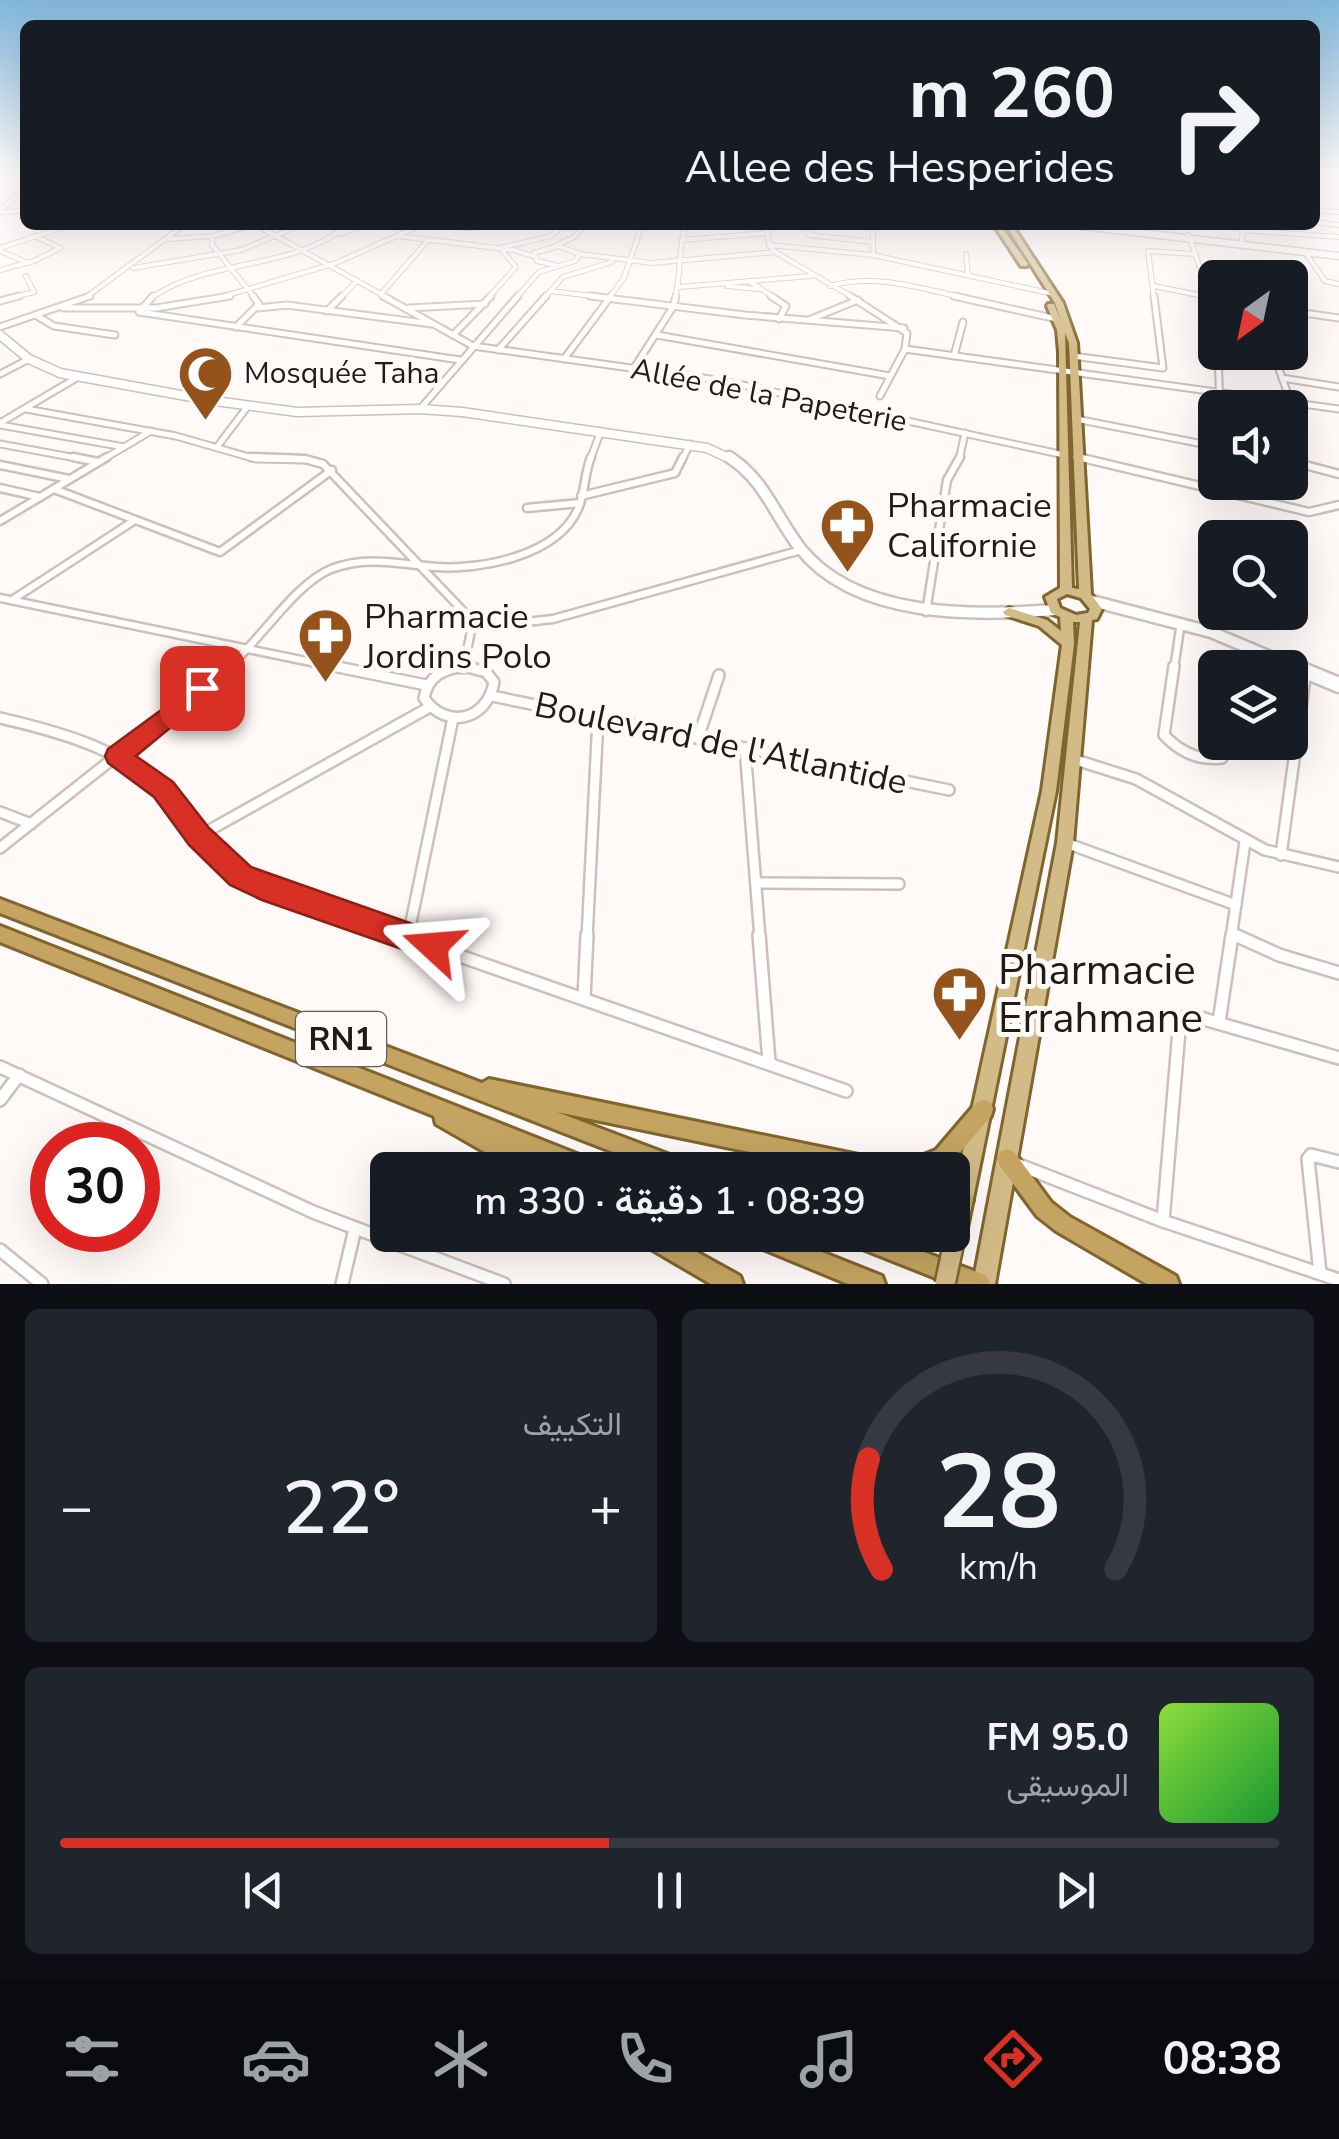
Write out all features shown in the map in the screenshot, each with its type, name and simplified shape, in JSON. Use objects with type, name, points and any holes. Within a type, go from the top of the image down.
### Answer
[{"type":"highway","name":"RN1","points":[[0,906],[637,1152]]},
{"type":"highway","name":"RN1","points":[[0,934],[547,1152]]},
{"type":"highway","points":[[454,1081],[796,1152]]},
{"type":"highway","points":[[397,1092],[503,1152]]},
{"type":"highway","points":[[947,1152],[984,1109]]},
{"type":"highway","points":[[1007,1159],[1037,1201],[1063,1224],[1168,1284]]},
{"type":"highway","points":[[676,1252],[732,1284]]},
{"type":"highway","points":[[795,1252],[874,1284]]},
{"type":"highway","points":[[897,1252],[981,1284]]},
{"type":"main road","points":[[1002,232],[1066,317],[1073,356],[1068,370],[1064,455],[1066,590]]},
{"type":"main road","points":[[981,1284],[1065,843],[1090,607],[1076,419],[1062,340],[1049,293],[1012,232]]},
{"type":"main road","points":[[1141,232],[1339,254]]},
{"type":"main road","points":[[1154,232],[1339,254]]},
{"type":"main road","points":[[0,336],[29,359],[78,377],[248,406],[328,413],[420,409],[690,444],[724,454],[760,480],[801,550],[838,580],[898,606],[961,616],[1090,607],[1181,622],[1257,650]]},
{"type":"main road","points":[[970,1157],[984,1109],[1042,828],[1068,644],[1054,593],[1066,590],[1090,607]]},
{"type":"main road","points":[[1009,612],[1044,623],[1068,644]]},
{"type":"main road","points":[[1308,671],[1339,685]]},
{"type":"main road","points":[[946,1284],[952,1252]]},
{"type":"street","points":[[0,249],[48,232]]},
{"type":"street","points":[[0,326],[89,297],[175,232]]},
{"type":"street","points":[[167,238],[228,232]]},
{"type":"street","name":"Allée de la Papeterie","points":[[268,232],[473,346],[724,381],[1064,455]]},
{"type":"street","points":[[129,269],[220,255],[288,232]]},
{"type":"street","points":[[139,312],[165,286],[235,272],[346,232]]},
{"type":"street","points":[[139,312],[250,291],[330,266],[407,232]]},
{"type":"street","points":[[500,248],[555,232]]},
{"type":"street","points":[[555,246],[578,232]]},
{"type":"street","points":[[564,359],[624,278],[640,232]]},
{"type":"street","points":[[634,368],[673,307],[682,270],[678,251],[684,232]]},
{"type":"street","points":[[809,232],[874,242]]},
{"type":"street","points":[[873,232],[874,255]]},
{"type":"street","points":[[1242,241],[1243,232]]},
{"type":"street","points":[[1285,232],[1339,237]]},
{"type":"street","points":[[682,240],[767,233],[768,245],[798,268],[904,328],[908,341],[880,396]]},
{"type":"street","points":[[0,270],[29,263],[60,247],[35,236]]},
{"type":"street","points":[[213,236],[212,245],[250,291],[258,308]]},
{"type":"street","points":[[398,236],[514,250],[573,248],[598,259],[630,262],[776,252]]},
{"type":"street","points":[[573,248],[574,236]]},
{"type":"street","points":[[1190,237],[1198,260]]},
{"type":"street","points":[[381,294],[428,240]]},
{"type":"street","points":[[768,245],[874,255],[1049,293]]},
{"type":"street","points":[[453,336],[516,269],[500,248]]},
{"type":"street","points":[[535,259],[543,248]]},
{"type":"street","points":[[798,268],[800,248]]},
{"type":"street","points":[[0,249],[29,263]]},
{"type":"street","points":[[514,250],[556,265]]},
{"type":"street","points":[[1073,356],[1164,368],[1149,250],[1196,254]]},
{"type":"street","points":[[1304,252],[1325,281],[1339,284]]},
{"type":"street","points":[[574,261],[580,254]]},
{"type":"street","points":[[966,254],[968,275]]},
{"type":"street","points":[[535,259],[539,272]]},
{"type":"street","points":[[420,409],[539,272],[574,261],[598,259]]},
{"type":"street","points":[[498,350],[567,274],[616,261]]},
{"type":"street","points":[[0,301],[34,292],[26,276]]},
{"type":"street","points":[[679,287],[811,276]]},
{"type":"street","points":[[749,280],[786,306],[779,319]]},
{"type":"street","points":[[830,286],[882,280],[1057,318]]},
{"type":"street","points":[[327,311],[357,281]]},
{"type":"street","points":[[712,284],[762,290]]},
{"type":"street","points":[[1154,286],[1198,295]]},
{"type":"street","points":[[550,291],[779,319],[904,328]]},
{"type":"street","points":[[806,321],[858,300]]},
{"type":"street","points":[[236,327],[258,308],[276,304],[437,324]]},
{"type":"street","points":[[410,308],[485,304]]},
{"type":"street","points":[[64,308],[139,312],[460,360]]},
{"type":"street","points":[[1308,313],[1339,318]]},
{"type":"street","points":[[37,316],[50,325],[116,335]]},
{"type":"street","points":[[954,356],[963,322]]},
{"type":"street","points":[[657,336],[890,376]]},
{"type":"street","points":[[905,349],[1202,390]]},
{"type":"street","points":[[0,374],[29,359]]},
{"type":"street","points":[[1279,370],[1286,390]]},
{"type":"street","points":[[0,424],[78,377]]},
{"type":"street","points":[[1282,378],[1339,387]]},
{"type":"street","points":[[1308,404],[1339,409]]},
{"type":"street","points":[[217,446],[248,406]]},
{"type":"street","points":[[26,409],[151,431],[256,459],[316,461],[332,470],[470,621],[516,624],[553,619],[801,550]]},
{"type":"street","points":[[1076,419],[1198,438]]},
{"type":"street","points":[[0,424],[124,447]]},
{"type":"street","points":[[0,521],[151,431]]},
{"type":"street","points":[[0,848],[251,648],[290,602],[326,572],[365,560],[459,568],[508,560],[554,537],[581,500],[584,474],[601,431]]},
{"type":"street","points":[[926,612],[947,480],[958,466],[965,434]]},
{"type":"street","points":[[0,444],[98,462]]},
{"type":"street","points":[[527,508],[581,500],[675,473],[690,444]]},
{"type":"street","points":[[1076,457],[1198,485]]},
{"type":"street","points":[[0,465],[69,480]]},
{"type":"street","points":[[1308,466],[1339,474]]},
{"type":"street","points":[[54,489],[220,552],[332,470]]},
{"type":"street","points":[[0,488],[40,497]]},
{"type":"street","points":[[1259,500],[1309,512],[1339,505]]},
{"type":"street","points":[[0,511],[12,514]]},
{"type":"street","points":[[12,600],[135,520]]},
{"type":"street","points":[[0,598],[426,685]]},
{"type":"street","points":[[464,666],[470,621]]},
{"type":"street","points":[[1181,622],[1164,735],[1183,751],[1198,756]]},
{"type":"street","points":[[464,666],[489,675],[494,686],[492,696],[476,712],[452,718],[428,708],[423,696],[426,685],[440,672],[464,666]]},
{"type":"street","points":[[698,738],[719,676]]},
{"type":"street","name":"Boulevard de l'Atlantide","points":[[492,696],[949,790]]},
{"type":"street","points":[[199,836],[428,708]]},
{"type":"street","points":[[0,718],[72,735],[118,756],[164,790],[222,862],[262,887],[846,1091]]},
{"type":"street","points":[[408,936],[452,718]]},
{"type":"street","points":[[584,998],[598,718]]},
{"type":"street","points":[[745,748],[769,1062]]},
{"type":"street","points":[[1076,760],[1146,784],[1245,842],[1281,855],[1339,867]]},
{"type":"street","points":[[1281,855],[1294,760]]},
{"type":"street","points":[[0,812],[31,824]]},
{"type":"street","points":[[1219,1022],[1245,842]]},
{"type":"street","points":[[1065,843],[1236,906]]},
{"type":"street","points":[[758,883],[899,884]]},
{"type":"street","points":[[1232,934],[1279,955],[1339,973]]},
{"type":"street","points":[[1163,1221],[1180,1019],[1190,1015],[1219,1022],[1339,1058]]},
{"type":"street","points":[[0,1066],[355,1229],[483,1280],[504,1284]]},
{"type":"street","points":[[0,1100],[19,1075]]},
{"type":"street","points":[[1320,1273],[1308,1159],[1311,1154],[1339,1162]]},
{"type":"street","points":[[1007,1159],[1163,1221],[1339,1280]]},
{"type":"street","points":[[342,1284],[355,1229]]},
{"type":"street","points":[[0,1250],[42,1284]]},
{"type":"place","name":"Mosquée Taha","points":[[205,422]]},
{"type":"place","name":"Pharmacie Californie","points":[[848,574]]},
{"type":"place","name":"Pharmacie Jordins Polo","points":[[325,685]]},
{"type":"place","name":"Pharmacie Errahmane","points":[[959,1042]]},
{"type":"route","points":[[202,688],[118,756],[164,790],[199,836],[240,876],[433,946]]}]
